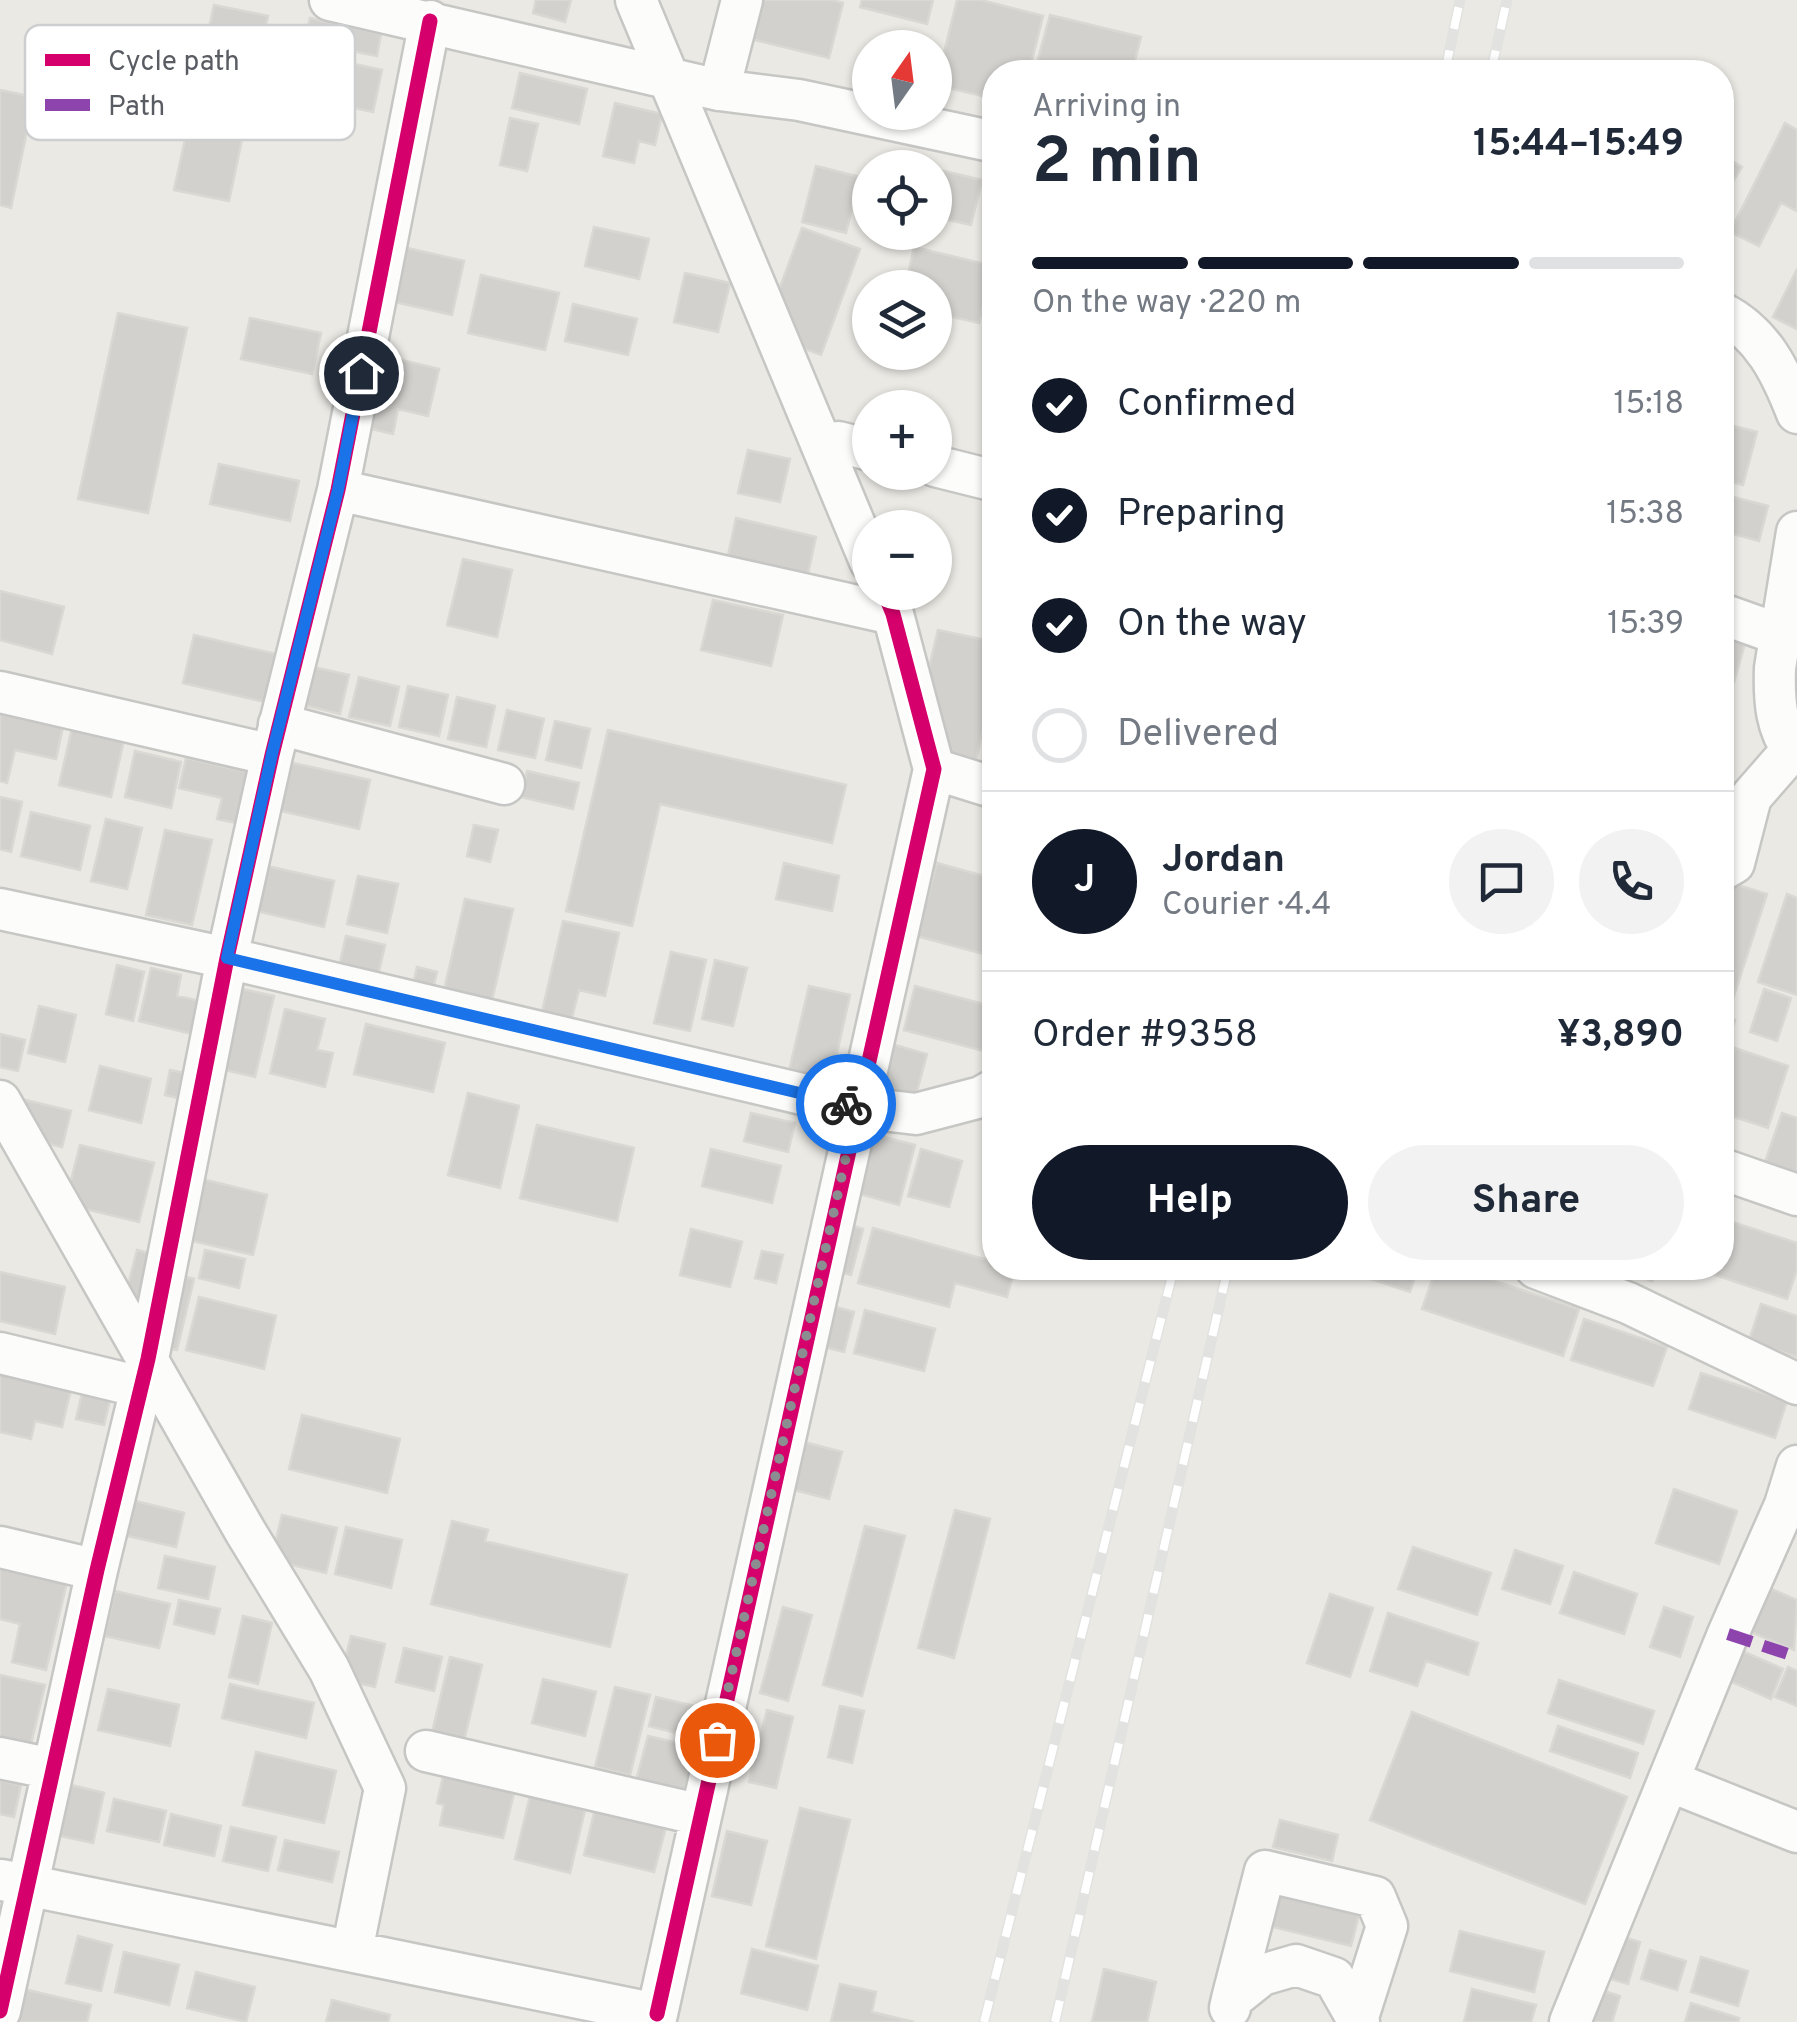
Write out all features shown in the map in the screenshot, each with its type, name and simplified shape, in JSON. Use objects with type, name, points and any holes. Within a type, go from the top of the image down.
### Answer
[{"type":"street","points":[[330,0],[719,90],[799,100],[982,139]]},
{"type":"street","points":[[636,0],[852,517]]},
{"type":"street","points":[[719,90],[742,0]]},
{"type":"street","points":[[0,2011],[14,1882],[53,1769],[144,1373],[275,739],[338,490],[430,21]]},
{"type":"street","points":[[1734,319],[1743,324],[1779,368],[1797,413]]},
{"type":"street","points":[[821,444],[852,446]]},
{"type":"street","points":[[952,471],[982,479]]},
{"type":"street","points":[[338,490],[852,596]]},
{"type":"street","points":[[1734,863],[1751,797],[1795,753],[1780,729],[1774,690],[1797,532]]},
{"type":"street","points":[[14,1882],[656,2018],[934,769],[890,610]]},
{"type":"street","points":[[1734,618],[1781,634]]},
{"type":"street","points":[[0,692],[275,739],[504,784]]},
{"type":"street","points":[[934,769],[982,784]]},
{"type":"street","points":[[0,909],[227,958],[857,1107],[916,1114],[982,1097]]},
{"type":"street","points":[[0,1102],[144,1373],[329,1669],[385,1788],[352,1951]]},
{"type":"street","points":[[1734,1173],[1797,1195]]},
{"type":"street","points":[[1568,1280],[1628,1303],[1797,1384]]},
{"type":"street","points":[[0,1352],[144,1373]]},
{"type":"street","points":[[1570,2022],[1797,1466]]},
{"type":"street","points":[[0,1547],[97,1570]]},
{"type":"street","points":[[426,1751],[701,1814]]},
{"type":"street","points":[[0,1758],[53,1769]]},
{"type":"street","points":[[1669,1781],[1797,1832]]},
{"type":"street","points":[[1230,2010],[1265,1871],[1374,1896],[1387,1926],[1358,2020]]},
{"type":"street","points":[[1230,2010],[1262,1975],[1296,1965],[1334,1978],[1358,2020]]},
{"type":"building","points":[[536,0],[571,0],[565,22],[533,13]]},
{"type":"building","points":[[760,0],[843,3],[829,58],[751,39]]},
{"type":"building","points":[[862,0],[933,0],[927,24],[860,7]]},
{"type":"building","points":[[957,0],[981,0],[1043,16],[1032,60],[982,60],[982,96],[952,89],[950,30]]},
{"type":"building","points":[[214,5],[268,16],[266,25],[210,25]]},
{"type":"building","points":[[1050,15],[1141,37],[1135,60],[1038,60]]},
{"type":"building","points":[[310,18],[341,25],[309,25]]},
{"type":"building","points":[[355,28],[381,34],[377,56],[355,52]]},
{"type":"building","points":[[355,64],[382,70],[373,112],[355,108]]},
{"type":"building","points":[[520,73],[587,89],[579,124],[512,108]]},
{"type":"building","points":[[0,90],[25,95],[25,140],[11,208],[0,205]]},
{"type":"building","points":[[615,103],[662,114],[655,145],[639,141],[634,163],[603,156]]},
{"type":"building","points":[[510,118],[538,124],[527,171],[500,165]]},
{"type":"building","points":[[1785,123],[1797,130],[1797,211],[1781,203],[1759,246],[1734,234],[1734,224]]},
{"type":"building","points":[[185,140],[242,140],[229,201],[174,190]]},
{"type":"building","points":[[1734,162],[1742,167],[1734,180]]},
{"type":"building","points":[[816,166],[852,175],[852,209],[846,233],[802,222]]},
{"type":"building","points":[[952,173],[982,180],[971,225],[952,221]]},
{"type":"building","points":[[594,227],[649,239],[639,279],[585,266]]},
{"type":"building","points":[[802,228],[860,250],[821,355],[792,344],[773,306]]},
{"type":"building","points":[[394,245],[464,261],[452,315],[382,299]]},
{"type":"building","points":[[913,250],[982,263],[979,323],[952,317],[952,270],[909,270]]},
{"type":"building","points":[[1797,269],[1797,329],[1773,317]]},
{"type":"building","points":[[685,273],[730,283],[718,332],[674,322]]},
{"type":"building","points":[[481,275],[559,293],[545,350],[468,333]]},
{"type":"building","points":[[573,304],[637,319],[628,355],[565,341]]},
{"type":"building","points":[[118,313],[187,328],[148,513],[78,499]]},
{"type":"building","points":[[250,318],[321,333],[312,374],[241,359]]},
{"type":"building","points":[[376,354],[439,369],[428,416],[398,409],[393,434],[360,426]]},
{"type":"building","points":[[1734,426],[1757,432],[1743,485],[1734,483]]},
{"type":"building","points":[[748,450],[790,459],[780,502],[738,493]]},
{"type":"building","points":[[219,464],[299,481],[290,521],[210,504]]},
{"type":"building","points":[[1734,497],[1768,506],[1759,541],[1734,534]]},
{"type":"building","points":[[736,518],[816,537],[807,578],[727,560]]},
{"type":"building","points":[[463,559],[512,570],[497,637],[447,625]]},
{"type":"building","points":[[0,591],[64,607],[52,654],[0,640]]},
{"type":"building","points":[[713,600],[783,615],[771,666],[701,650]]},
{"type":"building","points":[[938,630],[982,639],[982,734],[975,764],[937,756],[928,672]]},
{"type":"building","points":[[194,635],[280,655],[269,703],[183,683]]},
{"type":"building","points":[[1734,637],[1746,640],[1734,682]]},
{"type":"building","points":[[313,667],[349,675],[340,714],[304,705]]},
{"type":"building","points":[[359,677],[399,687],[390,726],[349,717]]},
{"type":"building","points":[[408,686],[448,695],[439,736],[399,727]]},
{"type":"building","points":[[457,697],[495,706],[486,747],[448,739]]},
{"type":"building","points":[[0,708],[64,722],[56,759],[15,750],[7,783],[0,781]]},
{"type":"building","points":[[507,710],[544,719],[535,758],[498,750]]},
{"type":"building","points":[[555,721],[590,729],[581,768],[546,760]]},
{"type":"building","points":[[72,728],[124,740],[111,797],[59,785]]},
{"type":"building","points":[[608,730],[846,785],[832,843],[660,804],[632,926],[566,911]]},
{"type":"building","points":[[135,751],[181,762],[171,808],[125,797]]},
{"type":"building","points":[[186,758],[252,773],[241,824],[217,819],[222,798],[179,788]]},
{"type":"building","points":[[284,761],[370,780],[359,829],[273,809]]},
{"type":"building","points":[[527,771],[579,783],[573,809],[521,797]]},
{"type":"building","points":[[0,797],[22,802],[11,852],[0,849]]},
{"type":"building","points":[[31,812],[90,826],[80,870],[21,856]]},
{"type":"building","points":[[106,819],[142,828],[127,889],[91,881]]},
{"type":"building","points":[[474,825],[498,830],[490,862],[467,856]]},
{"type":"building","points":[[165,830],[212,840],[192,925],[146,915]]},
{"type":"building","points":[[784,863],[839,876],[832,911],[776,899]]},
{"type":"building","points":[[937,863],[982,875],[982,954],[917,936]]},
{"type":"building","points":[[267,866],[334,881],[324,927],[257,911]]},
{"type":"building","points":[[358,876],[398,884],[387,933],[347,924]]},
{"type":"building","points":[[1734,884],[1767,894],[1734,996]]},
{"type":"building","points":[[1787,894],[1797,898],[1797,995],[1758,982]]},
{"type":"building","points":[[465,899],[513,909],[490,1009],[442,999]]},
{"type":"building","points":[[563,921],[619,933],[605,996],[579,990],[568,1033],[539,1025]]},
{"type":"building","points":[[346,936],[385,945],[377,980],[338,971]]},
{"type":"building","points":[[671,952],[706,960],[690,1031],[654,1023]]},
{"type":"building","points":[[715,960],[747,968],[733,1026],[702,1019]]},
{"type":"building","points":[[117,965],[144,972],[133,1021],[106,1014]]},
{"type":"building","points":[[417,967],[437,972],[432,994],[412,989]]},
{"type":"building","points":[[151,968],[181,975],[177,996],[200,1001],[192,1034],[139,1021]]},
{"type":"building","points":[[809,986],[850,995],[831,1080],[789,1071]]},
{"type":"building","points":[[915,986],[982,1004],[982,1051],[904,1030]]},
{"type":"building","points":[[233,987],[274,996],[255,1077],[213,1067]]},
{"type":"building","points":[[1764,989],[1791,998],[1777,1041],[1750,1032]]},
{"type":"building","points":[[39,1006],[76,1015],[65,1062],[28,1053]]},
{"type":"building","points":[[285,1009],[325,1019],[317,1050],[333,1053],[325,1087],[270,1073]]},
{"type":"building","points":[[366,1024],[445,1043],[433,1092],[354,1074]]},
{"type":"building","points":[[0,1034],[25,1040],[18,1071],[0,1067]]},
{"type":"building","points":[[888,1043],[927,1054],[916,1095],[876,1085]]},
{"type":"building","points":[[1735,1048],[1788,1066],[1768,1128],[1734,1117]]},
{"type":"building","points":[[100,1066],[151,1079],[141,1123],[89,1110]]},
{"type":"building","points":[[170,1070],[184,1073],[178,1098],[165,1095]]},
{"type":"building","points":[[468,1093],[519,1106],[500,1188],[448,1175]]},
{"type":"building","points":[[9,1096],[71,1111],[62,1147],[28,1139]]},
{"type":"building","points":[[751,1113],[795,1123],[788,1152],[744,1141]]},
{"type":"building","points":[[1782,1113],[1797,1118],[1797,1176],[1764,1165]]},
{"type":"building","points":[[537,1125],[634,1148],[617,1221],[520,1198]]},
{"type":"building","points":[[864,1132],[915,1145],[899,1205],[849,1191]]},
{"type":"building","points":[[80,1145],[154,1163],[139,1222],[65,1204]]},
{"type":"building","points":[[711,1149],[781,1166],[772,1203],[702,1186]]},
{"type":"building","points":[[921,1149],[962,1161],[949,1207],[908,1196]]},
{"type":"building","points":[[194,1177],[267,1195],[253,1255],[180,1238]]},
{"type":"building","points":[[845,1223],[863,1229],[851,1275],[833,1270]]},
{"type":"building","points":[[1734,1223],[1797,1243],[1797,1270],[1787,1299],[1730,1280],[1734,1280]]},
{"type":"building","points":[[873,1228],[982,1258],[982,1280],[1012,1280],[1007,1297],[955,1283],[949,1307],[858,1283]]},
{"type":"building","points":[[691,1229],[742,1242],[730,1287],[680,1275]]},
{"type":"building","points":[[137,1250],[156,1255],[144,1301],[125,1297]]},
{"type":"building","points":[[205,1250],[245,1259],[239,1288],[199,1278]]},
{"type":"building","points":[[762,1251],[783,1255],[776,1283],[755,1278]]},
{"type":"building","points":[[0,1272],[65,1287],[55,1334],[0,1321]]},
{"type":"building","points":[[171,1273],[194,1279],[177,1350],[154,1345]]},
{"type":"building","points":[[1374,1280],[1414,1280],[1410,1292]]},
{"type":"building","points":[[1432,1280],[1492,1280],[1579,1309],[1563,1356],[1422,1309]]},
{"type":"building","points":[[199,1297],[276,1316],[264,1369],[186,1350]]},
{"type":"building","points":[[1761,1304],[1797,1316],[1797,1357],[1749,1341]]},
{"type":"building","points":[[828,1305],[854,1312],[844,1352],[817,1345]]},
{"type":"building","points":[[865,1310],[935,1329],[924,1371],[854,1353]]},
{"type":"building","points":[[1584,1319],[1667,1347],[1653,1386],[1571,1360]]},
{"type":"building","points":[[0,1368],[72,1385],[62,1427],[35,1421],[31,1439],[0,1432]]},
{"type":"building","points":[[1701,1373],[1787,1401],[1775,1438],[1689,1409]]},
{"type":"building","points":[[84,1385],[112,1392],[104,1425],[76,1419]]},
{"type":"building","points":[[302,1415],[400,1439],[387,1493],[289,1469]]},
{"type":"building","points":[[800,1441],[842,1452],[829,1499],[787,1488]]},
{"type":"building","points":[[1674,1489],[1737,1511],[1719,1564],[1656,1543]]},
{"type":"building","points":[[123,1498],[184,1513],[176,1547],[115,1533]]},
{"type":"building","points":[[955,1510],[990,1519],[954,1658],[918,1648]]},
{"type":"building","points":[[282,1515],[337,1528],[326,1573],[271,1560]]},
{"type":"building","points":[[452,1521],[488,1530],[485,1541],[627,1575],[610,1647],[431,1604]]},
{"type":"building","points":[[865,1526],[905,1536],[862,1696],[823,1685]]},
{"type":"building","points":[[346,1527],[402,1540],[391,1588],[335,1574]]},
{"type":"building","points":[[1413,1547],[1491,1573],[1477,1615],[1398,1589]]},
{"type":"building","points":[[1515,1550],[1563,1566],[1550,1604],[1502,1589]]},
{"type":"building","points":[[165,1556],[215,1567],[208,1599],[158,1588]]},
{"type":"building","points":[[0,1567],[67,1582],[46,1670],[12,1662],[20,1624],[0,1619]]},
{"type":"building","points":[[1574,1572],[1637,1594],[1624,1634],[1560,1613]]},
{"type":"building","points":[[1760,1584],[1797,1600],[1794,1650],[1741,1628]]},
{"type":"building","points":[[115,1591],[170,1604],[159,1648],[105,1636]]},
{"type":"building","points":[[1330,1594],[1373,1608],[1350,1677],[1307,1663]]},
{"type":"building","points":[[179,1600],[220,1609],[214,1634],[174,1624]]},
{"type":"building","points":[[783,1607],[812,1615],[788,1701],[760,1693]]},
{"type":"building","points":[[1664,1607],[1693,1617],[1680,1657],[1650,1647]]},
{"type":"building","points":[[1388,1613],[1478,1643],[1468,1675],[1426,1661],[1417,1686],[1370,1671]]},
{"type":"building","points":[[243,1616],[272,1623],[258,1684],[229,1677]]},
{"type":"building","points":[[351,1636],[385,1644],[375,1687],[340,1679]]},
{"type":"building","points":[[404,1648],[442,1657],[434,1691],[396,1682]]},
{"type":"building","points":[[1742,1651],[1783,1669],[1771,1699],[1730,1681]]},
{"type":"building","points":[[450,1657],[482,1665],[462,1749],[430,1741]]},
{"type":"building","points":[[1788,1667],[1797,1671],[1797,1706],[1775,1697]]},
{"type":"building","points":[[0,1675],[45,1685],[30,1748],[0,1741]]},
{"type":"building","points":[[543,1679],[596,1692],[585,1736],[532,1723]]},
{"type":"building","points":[[1559,1680],[1654,1711],[1643,1744],[1548,1713]]},
{"type":"building","points":[[230,1684],[314,1703],[306,1738],[222,1718]]},
{"type":"building","points":[[615,1687],[650,1695],[630,1775],[595,1767]]},
{"type":"building","points":[[108,1689],[179,1705],[170,1746],[98,1730]]},
{"type":"building","points":[[656,1697],[703,1708],[696,1738],[649,1726]]},
{"type":"building","points":[[840,1706],[864,1711],[852,1763],[828,1757]]},
{"type":"building","points":[[767,1710],[793,1717],[776,1788],[749,1782]]},
{"type":"building","points":[[1412,1712],[1627,1797],[1585,1904],[1370,1820]]},
{"type":"building","points":[[1558,1726],[1638,1753],[1630,1778],[1550,1751]]},
{"type":"building","points":[[648,1736],[695,1747],[684,1792],[636,1781]]},
{"type":"building","points":[[256,1752],[336,1771],[324,1823],[243,1805]]},
{"type":"building","points":[[445,1768],[517,1781],[503,1838],[440,1825],[444,1805],[437,1803]]},
{"type":"building","points":[[0,1780],[21,1785],[14,1817],[0,1814]]},
{"type":"building","points":[[67,1784],[104,1793],[93,1843],[56,1835]]},
{"type":"building","points":[[530,1796],[585,1810],[570,1873],[515,1859]]},
{"type":"building","points":[[114,1799],[166,1811],[159,1842],[107,1831]]},
{"type":"building","points":[[800,1808],[850,1820],[816,1959],[766,1946]]},
{"type":"building","points":[[595,1809],[666,1827],[654,1872],[584,1855]]},
{"type":"building","points":[[171,1814],[221,1826],[214,1856],[164,1845]]},
{"type":"building","points":[[1280,1820],[1338,1835],[1332,1861],[1273,1847]]},
{"type":"building","points":[[231,1827],[276,1837],[268,1871],[223,1861]]},
{"type":"building","points":[[727,1831],[767,1841],[751,1905],[712,1896]]},
{"type":"building","points":[[285,1840],[339,1852],[332,1882],[278,1870]]},
{"type":"building","points":[[1269,1892],[1359,1915],[1351,1946],[1261,1924]]},
{"type":"building","points":[[1460,1931],[1544,1952],[1534,1992],[1450,1971]]},
{"type":"building","points":[[78,1936],[112,1945],[101,1991],[66,1983]]},
{"type":"building","points":[[1619,1936],[1640,1942],[1628,1984],[1607,1978]]},
{"type":"building","points":[[752,1949],[818,1966],[807,2010],[741,1993]]},
{"type":"building","points":[[1650,1950],[1686,1961],[1677,1990],[1641,1979]]},
{"type":"building","points":[[124,1952],[179,1965],[169,2005],[115,1992]]},
{"type":"building","points":[[1701,1957],[1748,1971],[1738,2006],[1691,1992]]},
{"type":"building","points":[[1104,1969],[1156,1982],[1147,2022],[1092,2022]]},
{"type":"building","points":[[196,1972],[255,1987],[246,2022],[187,2008]]},
{"type":"building","points":[[840,1984],[876,1992],[872,2012],[914,2022],[831,2022]]},
{"type":"building","points":[[11,1986],[91,2005],[87,2022],[3,2022]]},
{"type":"building","points":[[1592,1987],[1620,1996],[1612,2022],[1581,2022]]},
{"type":"building","points":[[1472,1989],[1536,2005],[1531,2022],[1464,2022]]},
{"type":"building","points":[[332,2000],[390,2015],[388,2022],[326,2022]]},
{"type":"building","points":[[1691,2003],[1739,2018],[1738,2022],[1685,2022]]},
{"type":"railway","points":[[1448,60],[1460,0]]},
{"type":"railway","points":[[1494,60],[1507,0]]},
{"type":"railway","points":[[984,2022],[1171,1280]]},
{"type":"railway","points":[[1055,2022],[1225,1280]]},
{"type":"marked path","points":[[1728,1634],[1797,1657]]},
{"type":"cycle path","points":[[0,2011],[97,1570],[148,1359],[227,958],[272,755],[338,490],[430,21]]},
{"type":"cycle path","points":[[657,2014],[934,769],[891,610]]},
{"type":"way so far","points":[[717,1740],[857,1107],[846,1104]]},
{"type":"route","points":[[361,373],[338,490],[272,754],[227,958],[846,1104]]}]
